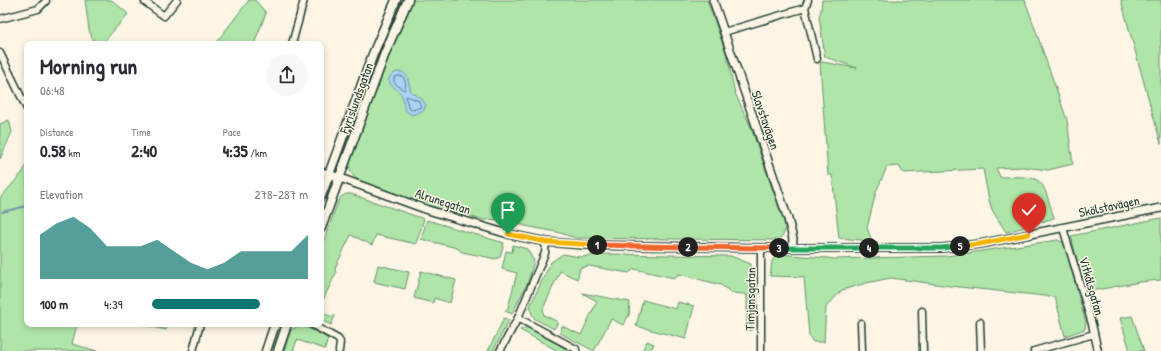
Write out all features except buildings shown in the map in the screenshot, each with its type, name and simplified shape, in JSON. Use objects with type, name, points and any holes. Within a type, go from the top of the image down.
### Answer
[{"type":"main road","name":"Fyrislundsgatan","points":[[325,173],[372,54],[396,0]]},
{"type":"main road","name":"Fyrislundsgatan","points":[[324,220],[385,52],[408,0]]},
{"type":"main road","points":[[266,351],[274,327]]},
{"type":"main road","points":[[278,351],[286,327]]},
{"type":"street","points":[[293,41],[304,0]]},
{"type":"street","name":"Slavstavägen","points":[[713,0],[788,219],[793,239],[792,248]]},
{"type":"street","points":[[808,0],[805,8],[817,59]]},
{"type":"street","points":[[0,19],[38,9],[46,1]]},
{"type":"street","points":[[145,1],[164,16],[173,1]]},
{"type":"street","points":[[724,32],[805,8]]},
{"type":"street","points":[[0,53],[24,103]]},
{"type":"street","name":"Alrunegatan","points":[[325,173],[428,210],[508,234],[546,242],[584,245],[761,248],[942,248],[980,244],[1063,228]]},
{"type":"street","name":"Skölstavägen","points":[[1063,228],[1161,208]]},
{"type":"street","name":"Vitkålsgatan","points":[[1063,228],[1098,351]]},
{"type":"street","points":[[500,351],[518,318],[545,253],[546,242]]},
{"type":"street","name":"Timjansgatan","points":[[761,248],[761,351]]},
{"type":"street","points":[[922,311],[922,351]]},
{"type":"street","points":[[518,318],[576,349],[576,351]]},
{"type":"street","points":[[980,322],[981,351]]},
{"type":"street","points":[[861,323],[862,351]]},
{"type":"street","points":[[193,351],[199,327]]},
{"type":"street","points":[[316,327],[338,339],[340,342],[339,351]]},
{"type":"street","points":[[1034,351],[1094,334]]},
{"type":"green space","points":[[85,0],[112,0],[128,14],[105,41],[94,41],[89,30]]},
{"type":"green space","points":[[249,0],[255,0],[266,13],[255,41],[217,41]]},
{"type":"green space","points":[[413,0],[707,0],[727,56],[735,93],[750,125],[785,225],[783,235],[775,240],[576,238],[557,232],[525,226],[506,219],[483,220],[430,206],[358,180],[352,175],[350,168],[352,154],[389,56]]},
{"type":"green space","points":[[822,0],[1025,0],[1067,120],[1073,164],[1048,170],[1023,167],[996,168],[1000,177],[1026,177],[1039,181],[1043,186],[1054,218],[1006,232],[992,210],[983,169],[903,173],[899,166],[887,167],[876,192],[867,228],[872,241],[839,238],[832,175],[828,175],[820,63],[822,62],[857,68],[825,57],[819,17]]},
{"type":"green space","points":[[1121,0],[1161,0],[1161,144]]},
{"type":"green space","points":[[9,120],[12,132],[0,159],[0,124]]},
{"type":"green space","points":[[24,170],[24,327],[76,327],[72,344],[97,351],[0,351],[0,198]]},
{"type":"green space","points":[[346,194],[351,194],[424,219],[416,244],[376,235],[372,245],[351,235],[335,268],[336,273],[324,298],[324,240],[341,197]]},
{"type":"green space","points":[[1161,218],[1161,280],[1140,282],[1085,292],[1071,236]]},
{"type":"green space","points":[[427,220],[504,243],[500,257],[496,259],[462,252],[457,248],[421,239]]},
{"type":"green space","points":[[1058,240],[1064,243],[1086,323],[1085,329],[1065,336],[1055,297],[891,278],[842,290],[826,307],[824,342],[813,342],[809,336],[804,277],[770,276],[772,261],[777,254],[833,259],[947,256]]},
{"type":"green space","points":[[513,245],[527,249],[534,261],[528,282],[512,314],[505,311],[508,308],[517,273],[502,269],[506,251],[512,252]]},
{"type":"green space","points":[[563,254],[580,257],[607,254],[731,256],[751,264],[752,330],[747,330],[747,295],[732,293],[721,285],[679,274],[674,278],[634,269],[629,273],[589,266],[580,268],[577,279],[560,271],[543,309],[544,315],[558,322],[554,329],[535,319],[530,306],[551,262]]},
{"type":"green space","points":[[378,265],[409,272],[405,289],[374,282]]},
{"type":"green space","points":[[421,271],[456,280],[450,303],[434,298],[433,303],[414,298]]},
{"type":"green space","points":[[582,293],[630,302],[629,315],[623,325],[611,319],[594,351],[560,333],[562,326],[581,335],[597,301]]},
{"type":"green space","points":[[643,300],[676,309],[678,302],[694,306],[686,339],[636,326]]},
{"type":"green space","points":[[324,313],[332,317],[333,315],[335,316],[331,325],[324,322]]},
{"type":"green space","points":[[1132,316],[1144,351],[1130,351],[1120,318]]},
{"type":"green space","points":[[504,318],[509,320],[493,351],[488,351]]},
{"type":"green space","points":[[152,327],[166,327],[166,330]]},
{"type":"green space","points":[[296,327],[306,327],[328,338],[325,349],[297,340],[293,351],[284,351],[291,330]]},
{"type":"green space","points":[[527,327],[566,349],[567,351],[558,351],[520,330]]},
{"type":"green space","points":[[647,341],[654,344],[650,351],[642,351]]},
{"type":"water","points":[[397,72],[403,72],[407,76],[411,92],[421,98],[426,105],[424,110],[412,115],[406,111],[402,96],[389,81],[391,75]]},
{"type":"waterway","points":[[2,212],[24,207]]},
{"type":"route","points":[[508,234],[532,240],[584,245],[761,248],[942,248],[980,244],[1029,234]]}]
